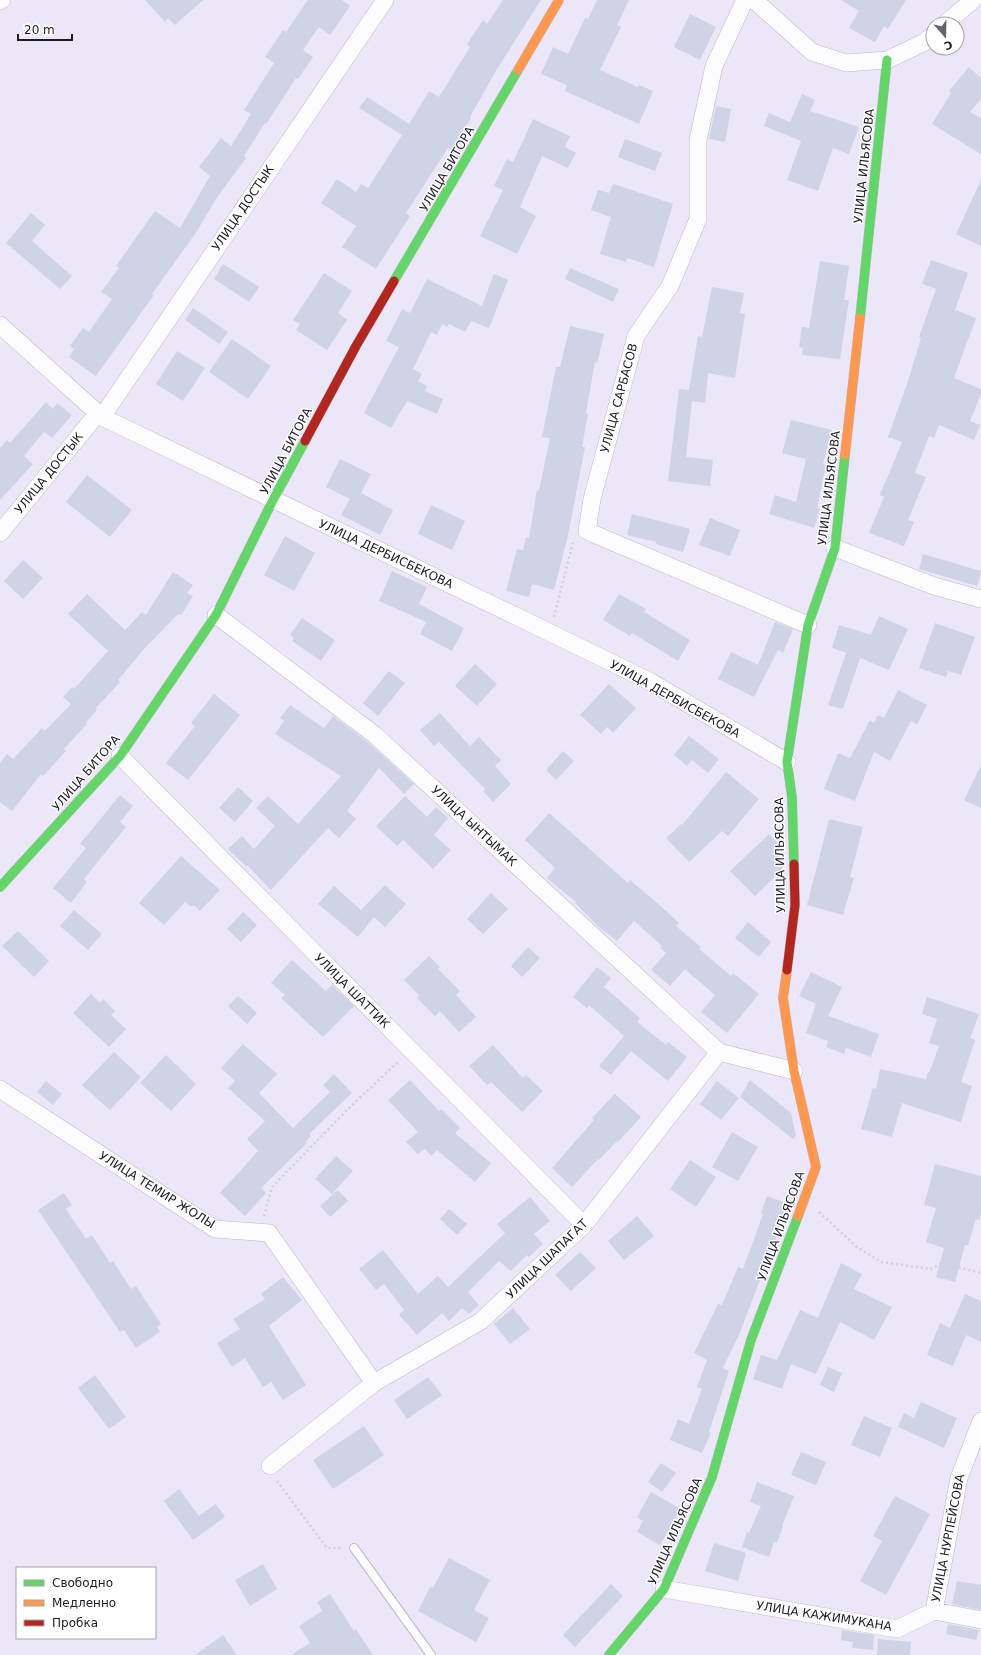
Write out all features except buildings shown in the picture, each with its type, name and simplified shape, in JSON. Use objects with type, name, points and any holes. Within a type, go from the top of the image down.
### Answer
[{"type":"street","name":"УЛИЦА ДОСТЫК","points":[[0,533],[100,415],[385,0]]},
{"type":"street","name":"УЛИЦА БИТОРА","points":[[0,887],[120,756],[216,614],[273,500],[356,346],[559,0]]},
{"type":"street","name":"УЛИЦА САРБАСОВ","points":[[587,531],[592,499],[636,336],[670,286],[698,219],[698,140],[712,74],[714,66],[745,0]]},
{"type":"street","points":[[754,0],[812,52],[846,63],[887,60],[925,42]]},
{"type":"street","points":[[954,16],[973,0]]},
{"type":"street","name":"УЛИЦА ИЛЬЯСОВА","points":[[609,1655],[664,1589],[712,1477],[751,1340],[816,1167],[794,1071],[783,998],[795,905],[792,797],[787,762],[808,625],[835,548],[887,60]]},
{"type":"street","name":"УЛИЦА ДЕРБИСБЕКОВА","points":[[0,326],[100,415],[651,682],[787,762]]},
{"type":"street","points":[[587,531],[808,625]]},
{"type":"street","points":[[835,548],[934,586],[981,599]]},
{"type":"street","name":"УЛИЦА ЫНТЫМАК","points":[[216,614],[375,735],[719,1052]]},
{"type":"street","name":"УЛИЦА ШАТТИК","points":[[120,756],[584,1225]]},
{"type":"street","points":[[719,1052],[794,1071]]},
{"type":"street","name":"УЛИЦА ШАПАГАТ","points":[[270,1466],[374,1383],[481,1321],[584,1225],[719,1052]]},
{"type":"street","name":"УЛИЦА ТЕМИР ЖОЛЫ","points":[[0,1089],[215,1229],[269,1233],[374,1383]]},
{"type":"street","name":"УЛИЦА НУРПЕЙСОВА","points":[[934,1611],[959,1478],[981,1421]]},
{"type":"street","name":"УЛИЦА КАЖИМУКАНА","points":[[664,1589],[896,1629],[934,1611]]},
{"type":"street","points":[[934,1611],[981,1620]]},
{"type":"lane","points":[[354,1548],[431,1655]]},
{"type":"path","points":[[550,632],[575,534],[587,531]]},
{"type":"path","points":[[258,1232],[272,1187],[349,1108],[410,1050]]},
{"type":"path","points":[[804,1200],[829,1219],[858,1248],[882,1262],[931,1269],[942,1263],[981,1273]]},
{"type":"path","points":[[270,1466],[277,1481],[327,1548],[354,1548]]},
{"type":"traffic: fast","points":[[860,318],[887,60]]},
{"type":"traffic: fast","points":[[394,281],[518,70]]},
{"type":"traffic: fast","points":[[0,887],[120,756],[216,615],[273,500],[305,441]]},
{"type":"traffic: fast","points":[[794,864],[792,797],[787,762],[808,625],[835,548],[845,455]]},
{"type":"traffic: fast","points":[[609,1655],[664,1589],[712,1477],[751,1340],[798,1216]]},
{"type":"traffic: slow","points":[[518,70],[559,0]]},
{"type":"traffic: slow","points":[[845,455],[860,318]]},
{"type":"traffic: slow","points":[[787,970],[783,998],[794,1071],[816,1167],[798,1216]]},
{"type":"traffic: jam","points":[[305,441],[356,346],[394,281]]},
{"type":"traffic: jam","points":[[787,970],[795,905],[794,864]]}]
